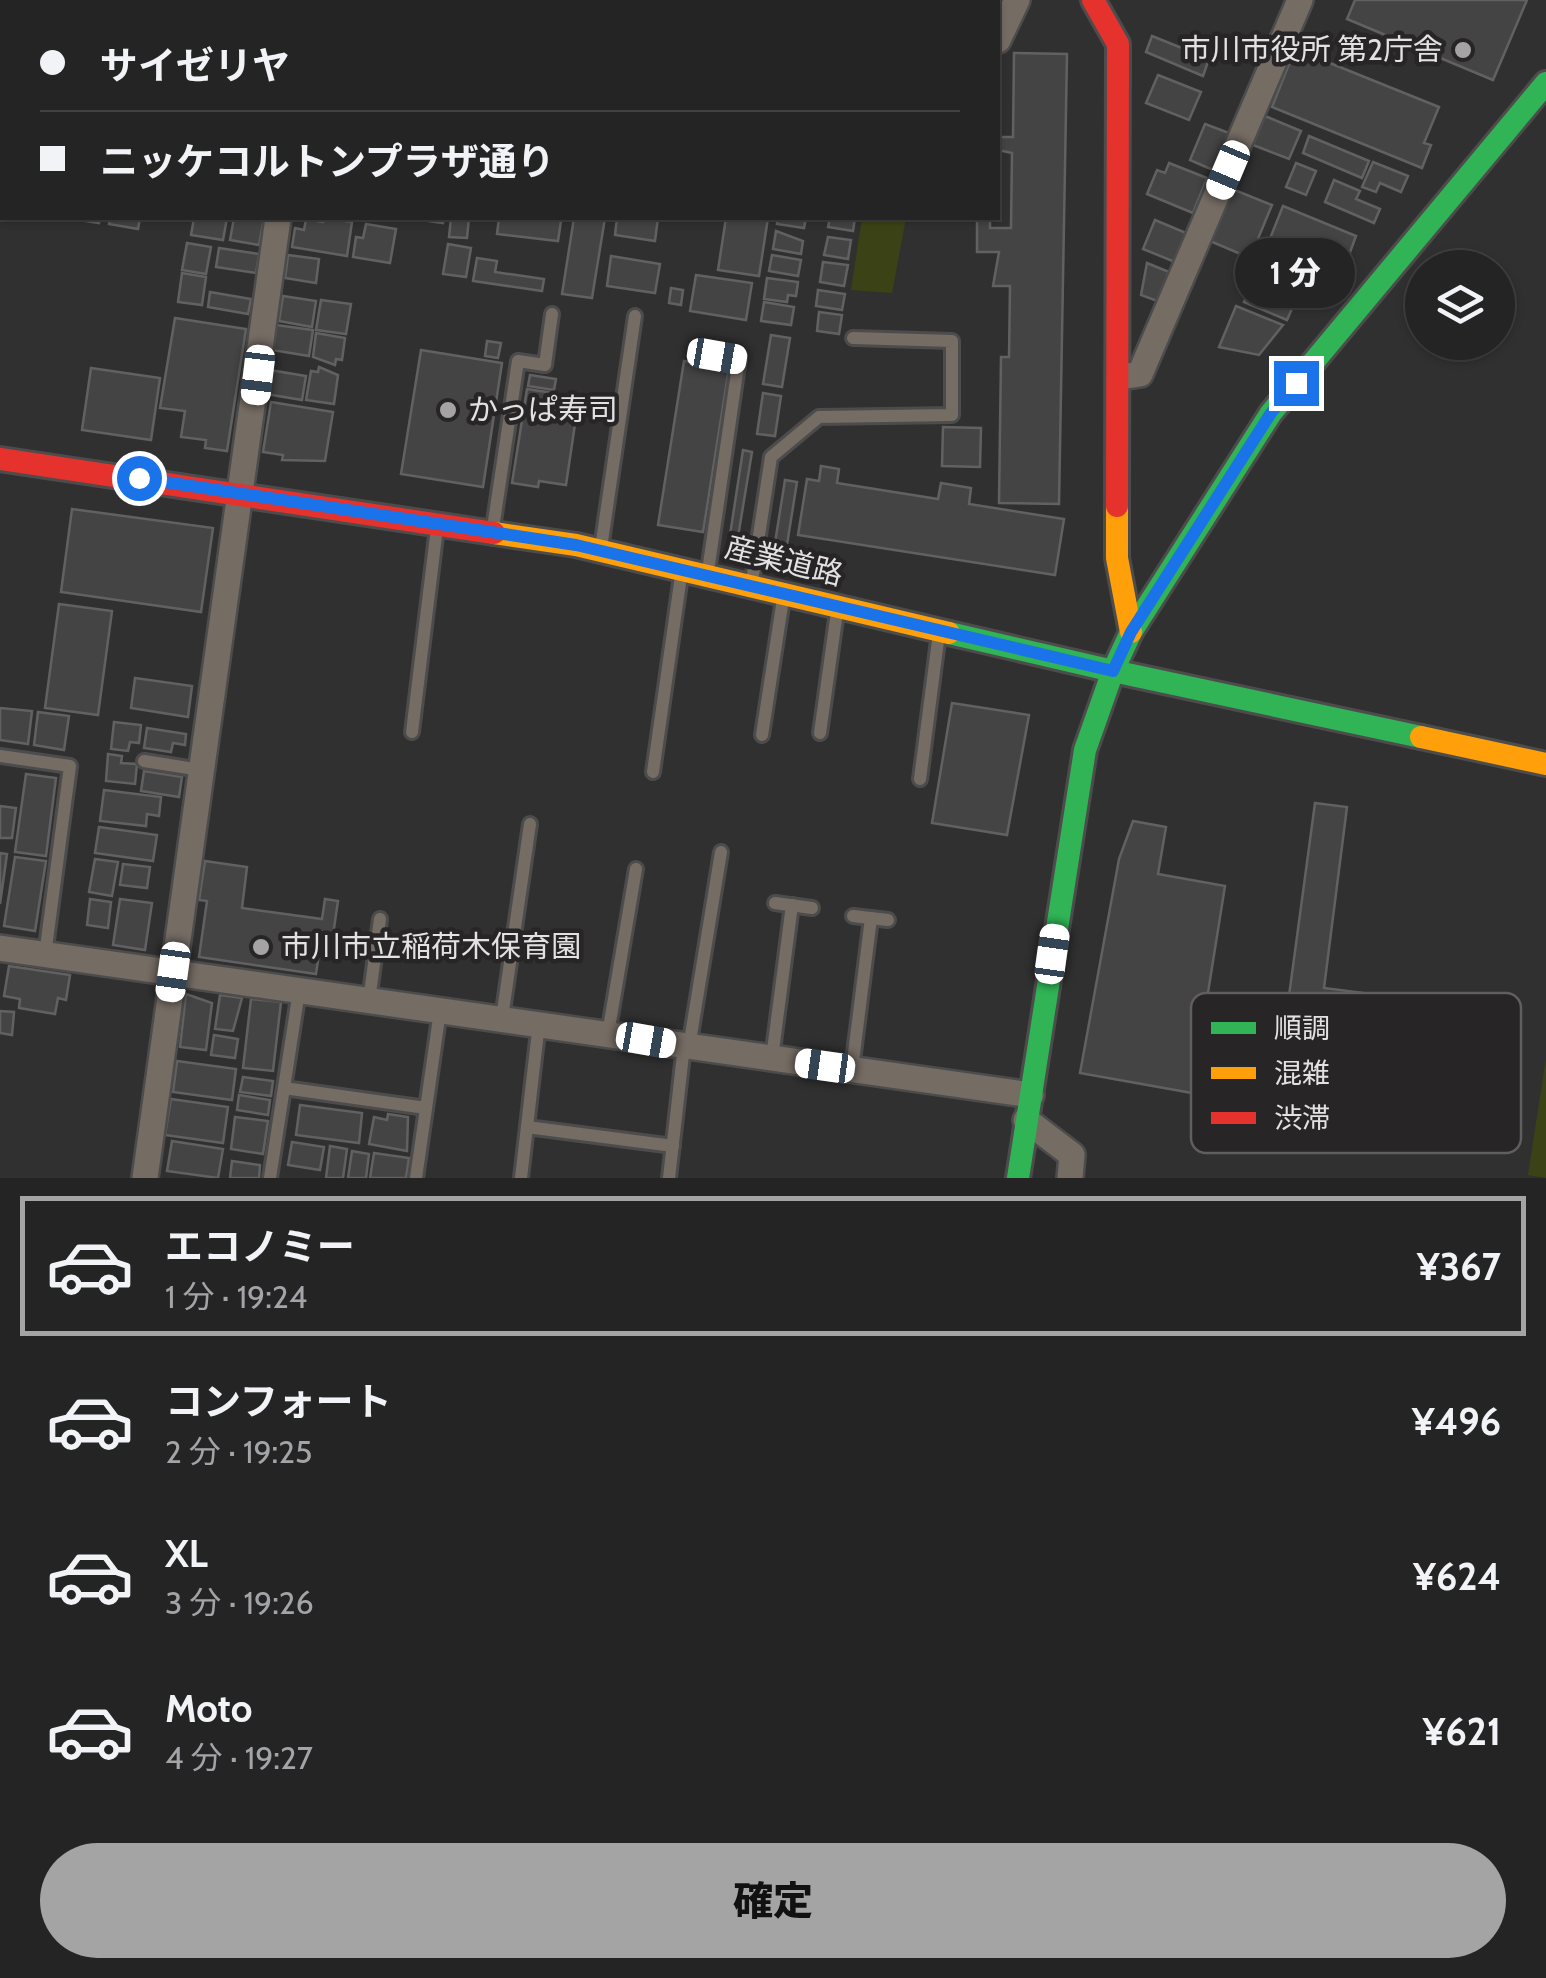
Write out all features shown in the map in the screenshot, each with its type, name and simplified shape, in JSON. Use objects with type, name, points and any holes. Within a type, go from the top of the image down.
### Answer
[{"type":"main road","points":[[1093,0],[1118,44],[1117,558],[1131,632]]},
{"type":"main road","points":[[1017,1176],[1084,750],[1131,632],[1271,413],[1546,83]]},
{"type":"main road","name":"産業道路","points":[[0,459],[438,521],[600,550],[1113,671],[1546,764]]},
{"type":"street","points":[[1000,36],[1017,0]]},
{"type":"street","points":[[1120,376],[1140,374],[1300,0]]},
{"type":"street","points":[[145,1178],[243,493],[278,220]]},
{"type":"street","points":[[0,948],[540,1022],[852,1070],[1028,1107],[1072,1156],[1070,1178]]},
{"type":"lane","points":[[492,530],[518,362],[545,365],[552,314]]},
{"type":"lane","points":[[600,550],[635,316]]},
{"type":"lane","points":[[752,584],[770,457],[819,417],[952,415],[952,341],[853,338]]},
{"type":"lane","points":[[708,574],[739,360],[717,356]]},
{"type":"lane","points":[[412,732],[438,521]]},
{"type":"lane","points":[[653,772],[683,568]]},
{"type":"lane","points":[[762,734],[785,592]]},
{"type":"lane","points":[[820,733],[838,605]]},
{"type":"lane","points":[[920,779],[940,630]]},
{"type":"lane","points":[[0,756],[70,766],[45,954]]},
{"type":"lane","points":[[144,761],[201,770]]},
{"type":"lane","points":[[502,1018],[530,824]]},
{"type":"lane","points":[[669,1178],[720,852]]},
{"type":"lane","points":[[608,1034],[636,869]]},
{"type":"lane","points":[[775,903],[812,908]]},
{"type":"lane","points":[[772,1058],[792,905]]},
{"type":"lane","points":[[853,916],[888,920]]},
{"type":"lane","points":[[852,1070],[871,918]]},
{"type":"lane","points":[[369,1001],[380,919]]},
{"type":"lane","points":[[270,1178],[299,991]]},
{"type":"lane","points":[[416,1178],[440,1011]]},
{"type":"lane","points":[[520,1178],[540,1022]]},
{"type":"lane","points":[[284,1088],[426,1108]]},
{"type":"lane","points":[[527,1127],[673,1146]]},
{"type":"green space","points":[[862,220],[906,220],[892,293],[851,290]]},
{"type":"green space","points":[[1546,1058],[1546,1178],[1528,1175]]},
{"type":"building","name":"市川市役所 第2庁舎","points":[[1355,0],[1527,0],[1493,80],[1347,19]]},
{"type":"building","points":[[1152,36],[1209,59],[1203,76],[1146,52]]},
{"type":"building","points":[[1295,49],[1439,107],[1424,143],[1431,145],[1422,168],[1272,107]]},
{"type":"building","points":[[1014,53],[1067,54],[1059,504],[999,503],[1001,357],[1009,357],[1010,286],[993,286],[999,252],[977,252],[977,220],[990,220],[990,228],[1011,228],[1012,153],[1000,150],[1000,137],[1013,137]]},
{"type":"building","points":[[1158,75],[1201,92],[1189,120],[1146,103]]},
{"type":"building","points":[[1265,116],[1301,131],[1289,159],[1253,145]]},
{"type":"building","points":[[1205,124],[1229,133],[1213,170],[1190,160]]},
{"type":"building","points":[[1309,136],[1369,161],[1362,178],[1303,153]]},
{"type":"building","points":[[1373,162],[1408,176],[1401,192],[1380,183],[1376,192],[1362,187]]},
{"type":"building","points":[[1169,163],[1207,178],[1193,213],[1147,194],[1157,170],[1165,173]]},
{"type":"building","points":[[1296,163],[1316,171],[1306,195],[1286,187]]},
{"type":"building","points":[[1334,180],[1360,191],[1356,199],[1380,209],[1374,223],[1325,202]]},
{"type":"building","points":[[1232,189],[1272,205],[1250,258],[1210,241]]},
{"type":"building","points":[[1283,206],[1356,236],[1349,255],[1339,251],[1331,271],[1267,246]]},
{"type":"building","points":[[110,220],[140,220],[138,229],[109,224]]},
{"type":"building","points":[[194,220],[227,220],[223,240],[191,235]]},
{"type":"building","points":[[234,220],[264,220],[259,245],[230,240]]},
{"type":"building","points":[[306,220],[352,222],[347,256],[292,247],[295,228],[304,230]]},
{"type":"building","points":[[451,220],[469,220],[467,238],[449,237]]},
{"type":"building","points":[[499,220],[561,221],[558,241],[497,234]]},
{"type":"building","points":[[574,220],[605,220],[592,298],[562,294]]},
{"type":"building","points":[[617,220],[658,220],[655,241],[615,235]]},
{"type":"building","points":[[726,220],[768,220],[759,276],[718,270]]},
{"type":"building","points":[[778,220],[806,220],[804,228],[777,224]]},
{"type":"building","points":[[830,220],[855,220],[853,231],[828,227]]},
{"type":"building","points":[[1155,220],[1186,233],[1175,262],[1143,249]]},
{"type":"building","points":[[366,224],[396,229],[390,263],[353,257],[356,237],[363,238]]},
{"type":"building","points":[[776,231],[803,241],[801,254],[773,249]]},
{"type":"building","points":[[828,237],[851,240],[848,259],[824,255]]},
{"type":"building","points":[[187,243],[211,247],[206,274],[182,270]]},
{"type":"building","points":[[448,244],[471,248],[466,277],[443,274]]},
{"type":"building","points":[[219,248],[259,254],[256,273],[216,267]]},
{"type":"building","points":[[1265,251],[1320,273],[1308,301],[1297,297],[1287,320],[1244,302]]},
{"type":"building","points":[[288,255],[319,259],[316,283],[285,278]]},
{"type":"building","points":[[772,255],[801,260],[798,276],[769,271]]},
{"type":"building","points":[[611,256],[660,264],[655,293],[607,286]]},
{"type":"building","points":[[477,258],[497,261],[495,272],[544,279],[542,291],[473,281]]},
{"type":"building","points":[[823,262],[848,265],[844,286],[820,282]]},
{"type":"building","points":[[1147,263],[1169,272],[1157,301],[1141,295]]},
{"type":"building","points":[[182,273],[206,277],[202,305],[178,302]]},
{"type":"building","points":[[696,275],[752,283],[746,320],[690,311]]},
{"type":"building","points":[[767,278],[798,282],[796,296],[788,295],[787,302],[764,299]]},
{"type":"building","points":[[671,288],[683,290],[681,305],[669,303]]},
{"type":"building","points":[[818,290],[845,294],[842,310],[816,306]]},
{"type":"building","points":[[210,292],[251,299],[248,314],[208,307]]},
{"type":"building","points":[[283,296],[316,301],[312,327],[279,321]]},
{"type":"building","points":[[321,300],[351,304],[346,334],[316,330]]},
{"type":"building","points":[[764,302],[794,307],[791,325],[761,321]]},
{"type":"building","points":[[1236,306],[1283,325],[1259,355],[1219,347]]},
{"type":"building","points":[[819,312],[842,315],[839,334],[817,331]]},
{"type":"building","points":[[175,318],[246,329],[227,451],[205,448],[206,440],[181,437],[185,411],[160,408]]},
{"type":"building","points":[[276,325],[313,330],[309,356],[272,350]]},
{"type":"building","points":[[316,333],[345,338],[342,360],[336,359],[335,365],[313,357]]},
{"type":"building","points":[[771,335],[790,338],[782,387],[763,384]]},
{"type":"building","points":[[487,341],[501,343],[498,358],[485,356]]},
{"type":"building","points":[[421,350],[502,363],[483,487],[401,474]]},
{"type":"building","points":[[684,361],[729,368],[703,532],[658,525]]},
{"type":"building","points":[[319,367],[338,375],[334,404],[306,400],[311,371],[318,372]]},
{"type":"building","points":[[91,368],[160,378],[151,440],[82,430]]},
{"type":"building","points":[[270,370],[306,376],[302,400],[266,394]]},
{"type":"building","points":[[530,375],[556,379],[554,390],[528,386]]},
{"type":"building","points":[[527,389],[579,397],[566,485],[539,481],[538,487],[512,483]]},
{"type":"building","points":[[763,393],[781,396],[775,436],[757,434]]},
{"type":"building","points":[[271,402],[333,412],[325,461],[282,460],[283,455],[263,452]]},
{"type":"building","points":[[943,427],[981,428],[980,467],[942,466]]},
{"type":"building","points":[[743,450],[752,452],[738,537],[730,535]]},
{"type":"building","points":[[821,466],[839,469],[837,483],[938,499],[941,483],[971,488],[969,504],[1064,519],[1055,575],[798,535],[807,479],[819,481]]},
{"type":"building","points":[[785,480],[797,482],[786,551],[774,549]]},
{"type":"building","points":[[72,509],[213,528],[201,612],[61,592]]},
{"type":"building","points":[[59,604],[112,611],[98,715],[45,708]]},
{"type":"building","points":[[135,678],[192,686],[188,717],[131,708]]},
{"type":"building","points":[[952,703],[1029,715],[1007,835],[932,823]]},
{"type":"building","points":[[0,708],[32,711],[28,744],[0,740]]},
{"type":"building","points":[[38,712],[69,716],[64,750],[34,745]]},
{"type":"building","points":[[114,722],[141,725],[139,743],[130,742],[128,751],[111,749]]},
{"type":"building","points":[[147,728],[186,734],[185,745],[173,743],[171,752],[144,748]]},
{"type":"building","points":[[108,754],[122,756],[121,763],[137,764],[135,784],[106,781]]},
{"type":"building","points":[[144,771],[182,777],[179,797],[141,791]]},
{"type":"building","points":[[26,774],[56,778],[46,856],[15,852]]},
{"type":"building","points":[[104,790],[161,797],[159,816],[147,814],[146,826],[100,821]]},
{"type":"building","points":[[1315,803],[1347,807],[1324,988],[1363,993],[1289,993]]},
{"type":"building","points":[[0,806],[16,808],[12,838],[0,838]]},
{"type":"building","points":[[1133,821],[1166,827],[1158,874],[1225,886],[1208,993],[1191,993],[1191,1093],[1080,1073],[1119,859]]},
{"type":"building","points":[[99,827],[157,835],[153,861],[95,853]]},
{"type":"building","points":[[0,853],[7,854],[0,904]]},
{"type":"building","points":[[15,857],[46,861],[35,931],[4,926]]},
{"type":"building","points":[[95,859],[118,862],[112,896],[89,892]]},
{"type":"building","points":[[205,861],[247,867],[242,908],[322,919],[325,899],[338,901],[332,942],[321,940],[316,974],[199,957],[207,901],[199,900]]},
{"type":"building","points":[[123,864],[150,867],[147,888],[120,885]]},
{"type":"building","points":[[90,899],[111,902],[108,928],[87,925]]},
{"type":"building","points":[[120,899],[152,903],[145,950],[113,945]]},
{"type":"building","points":[[9,966],[70,975],[66,1000],[58,998],[55,1014],[19,1008],[20,999],[4,996]]},
{"type":"building","points":[[186,994],[212,1003],[206,1050],[180,1047]]},
{"type":"building","points":[[220,995],[242,998],[233,1031],[215,1029]]},
{"type":"building","points":[[251,999],[281,1002],[273,1071],[243,1068]]},
{"type":"building","points":[[0,1011],[14,1012],[12,1035],[0,1033]]},
{"type":"building","points":[[214,1035],[238,1039],[235,1058],[211,1055]]},
{"type":"building","points":[[177,1061],[236,1069],[232,1100],[173,1092]]},
{"type":"building","points":[[243,1077],[273,1081],[271,1096],[240,1092]]},
{"type":"building","points":[[239,1095],[270,1100],[268,1115],[237,1110]]},
{"type":"building","points":[[171,1099],[228,1107],[223,1143],[165,1135]]},
{"type":"building","points":[[300,1105],[362,1113],[359,1143],[296,1135]]},
{"type":"building","points":[[388,1114],[408,1117],[407,1151],[369,1144],[374,1117],[387,1120]]},
{"type":"building","points":[[235,1117],[268,1121],[263,1154],[231,1149]]},
{"type":"building","points":[[172,1141],[223,1149],[218,1178],[167,1171]]},
{"type":"building","points":[[292,1142],[324,1147],[320,1170],[288,1165]]},
{"type":"building","points":[[330,1146],[347,1149],[343,1178],[326,1178]]},
{"type":"building","points":[[352,1151],[369,1154],[366,1178],[348,1178]]},
{"type":"building","points":[[374,1153],[409,1158],[406,1178],[370,1178]]},
{"type":"building","points":[[232,1161],[260,1165],[259,1178],[230,1178]]},
{"type":"traffic: fast","points":[[1421,737],[1113,671],[1131,632],[1271,413],[1546,83]]},
{"type":"traffic: fast","points":[[949,633],[1113,671],[1085,750],[1018,1178]]},
{"type":"traffic: slow","points":[[1117,506],[1117,558],[1131,632]]},
{"type":"traffic: slow","points":[[494,533],[576,545],[949,633]]},
{"type":"traffic: slow","points":[[1421,737],[1546,764]]},
{"type":"traffic: jam","points":[[1093,0],[1118,44],[1117,506]]},
{"type":"traffic: jam","points":[[0,459],[494,533]]},
{"type":"place","name":"市川市役所 第2庁舎","points":[[1463,50]]},
{"type":"place","name":"かっぱ寿司","points":[[448,410]]},
{"type":"place","name":"市川市立稲荷木保育園","points":[[261,947]]},
{"type":"route","points":[[139,478],[576,545],[1113,671],[1131,632],[1271,413],[1296,383]]}]
